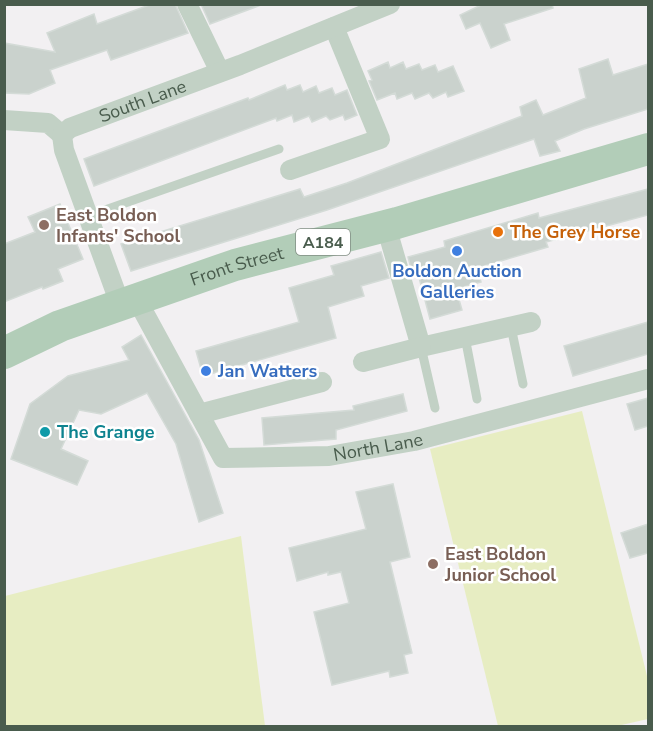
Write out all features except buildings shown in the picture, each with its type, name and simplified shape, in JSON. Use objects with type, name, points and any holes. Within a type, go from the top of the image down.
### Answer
[{"type":"main road","name":"Front Street","points":[[4,353],[60,327],[128,301],[235,265],[386,226],[648,149]]},
{"type":"street","points":[[187,4],[220,72]]},
{"type":"street","name":"South Lane","points":[[63,135],[70,128],[220,72],[390,4]]},
{"type":"street","points":[[290,170],[380,139],[334,27]]},
{"type":"street","points":[[4,120],[48,123],[63,135],[64,150],[88,216],[128,301],[200,414],[322,382]]},
{"type":"street","points":[[386,226],[421,347]]},
{"type":"street","points":[[363,362],[531,322]]},
{"type":"street","name":"North Lane","points":[[200,414],[223,458],[329,456],[414,441],[648,379]]},
{"type":"lane","points":[[88,216],[279,149]]},
{"type":"lane","points":[[511,327],[523,384]]},
{"type":"lane","points":[[465,337],[477,399]]},
{"type":"lane","points":[[421,347],[435,408]]},
{"type":"green space","points":[[582,411],[648,680],[648,719],[617,726],[498,726],[430,449]]},
{"type":"green space","points":[[241,536],[265,726],[5,726],[5,596]]},
{"type":"place","name":"East Boldon Infants' School","points":[[44,225]]},
{"type":"place","name":"The Grey Horse","points":[[498,232]]},
{"type":"place","name":"Boldon Auction Galleries","points":[[457,251]]},
{"type":"place","name":"Jan Watters","points":[[206,371]]},
{"type":"place","name":"The Grange","points":[[45,432]]},
{"type":"place","name":"East Boldon Junior School","points":[[433,564]]}]
